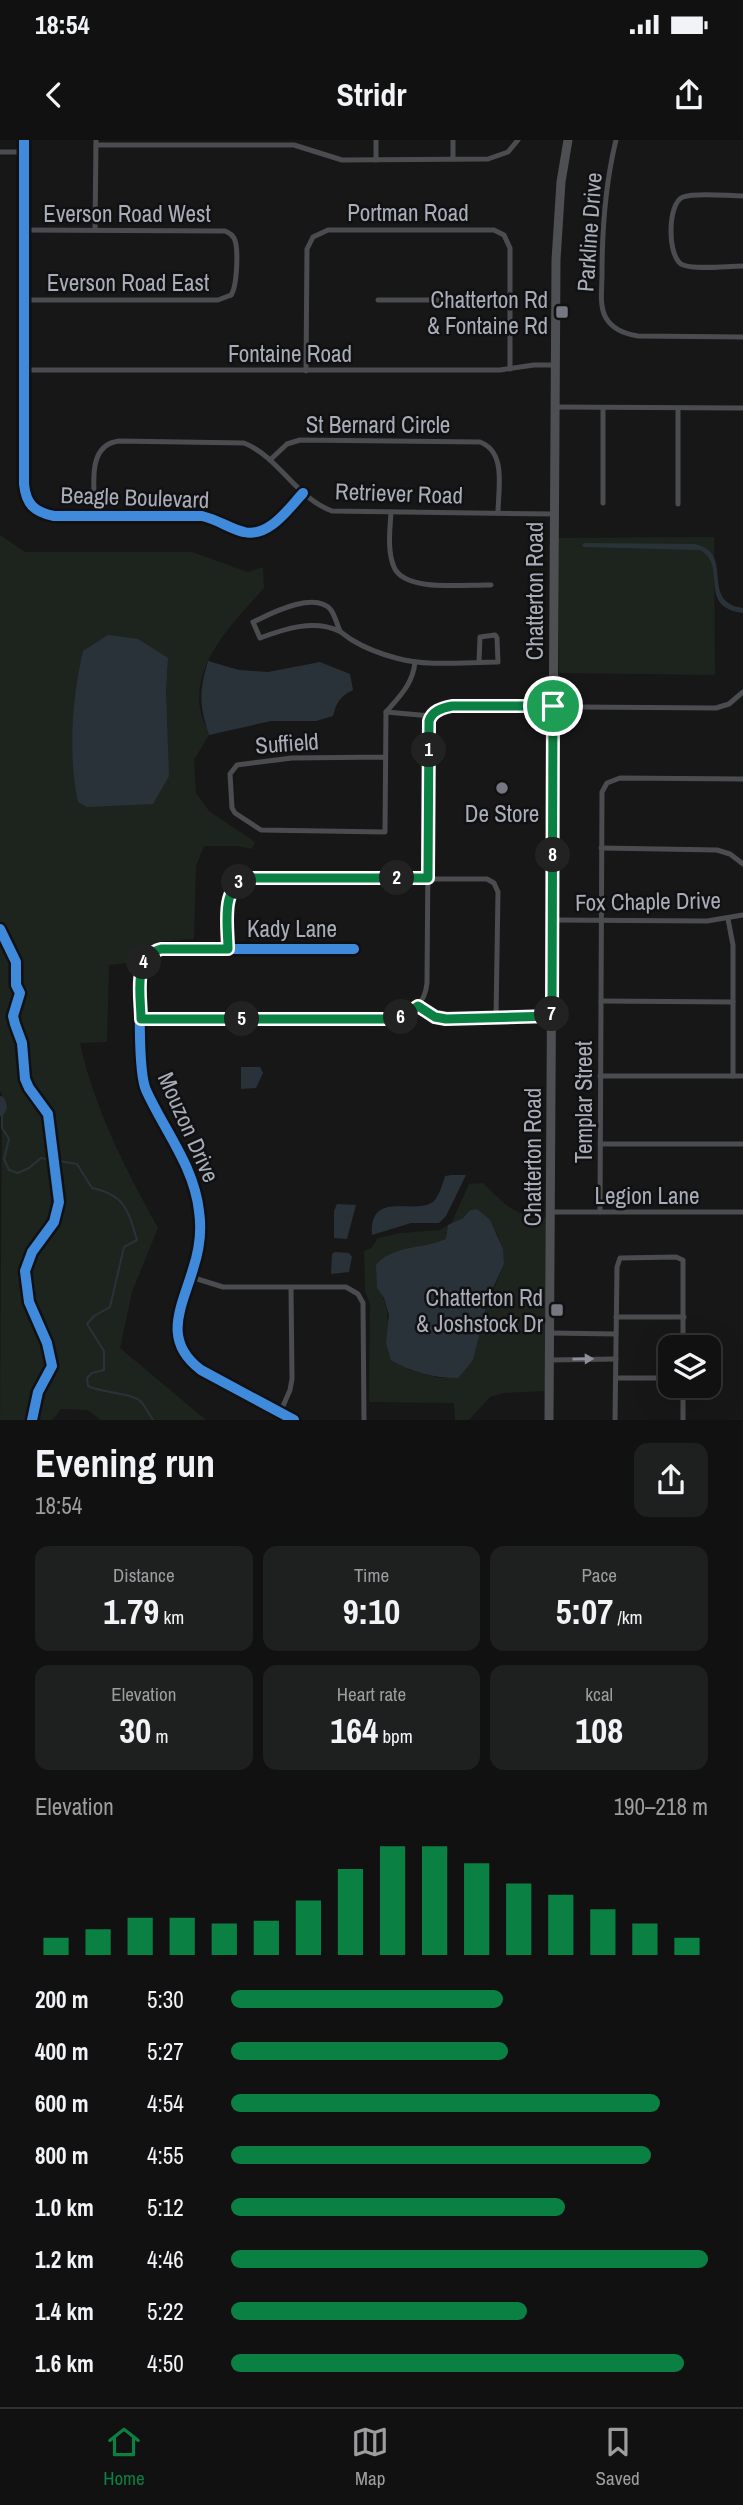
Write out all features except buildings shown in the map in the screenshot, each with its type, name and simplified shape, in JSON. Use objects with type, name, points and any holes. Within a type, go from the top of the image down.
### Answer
[{"type":"main road","name":"Chatterton Road","points":[[549,1420],[554,407],[557,229],[568,140]]},
{"type":"street","points":[[24,140],[24,370]]},
{"type":"street","points":[[376,140],[376,160]]},
{"type":"street","points":[[453,140],[453,159]]},
{"type":"street","points":[[95,230],[96,142],[294,145],[337,160],[376,160],[495,158],[513,148],[518,140]]},
{"type":"street","name":"Parkline Drive","points":[[616,140],[607,183],[602,230],[601,303],[604,315],[611,325],[623,333],[638,336],[743,337]]},
{"type":"street","points":[[0,152],[24,152]]},
{"type":"street","points":[[743,196],[687,196],[677,201],[672,211],[672,250],[677,262],[686,266],[743,267]]},
{"type":"street","name":"Everson Road West","points":[[23,230],[218,230],[230,234],[236,246],[234,298]]},
{"type":"street","name":"Portman Road","points":[[306,370],[306,254],[313,237],[328,230],[494,230],[504,235],[510,248],[510,300]]},
{"type":"street","name":"Everson Road East","points":[[24,300],[234,298]]},
{"type":"street","points":[[378,300],[510,300],[510,369]]},
{"type":"street","name":"Fontaine Road","points":[[24,370],[510,369],[555,365]]},
{"type":"street","name":"Beagle Boulevard","points":[[24,370],[24,484],[27,500],[38,512],[54,516],[202,516],[224,522],[243,532],[254,533],[272,524],[303,493]]},
{"type":"street","points":[[554,407],[743,408]]},
{"type":"street","points":[[603,408],[603,503]]},
{"type":"street","points":[[678,409],[678,504]]},
{"type":"street","name":"St Bernard Circle","points":[[270,460],[287,444],[300,440],[476,442],[492,449]]},
{"type":"street","name":"Retriever Road","points":[[95,516],[95,465],[102,448],[111,442],[119,441],[233,441],[253,446],[303,493],[332,511],[554,514]]},
{"type":"street","points":[[498,443],[492,449],[498,464],[498,513]]},
{"type":"street","points":[[391,512],[390,554],[394,569],[402,578],[422,584],[491,585]]},
{"type":"street","points":[[340,631],[332,611],[318,604],[294,604],[253,622],[260,638],[303,626],[340,631],[353,641],[371,649],[415,662],[479,662],[498,662],[495,635],[480,637],[479,662]]},
{"type":"street","points":[[385,757],[386,712],[410,682],[415,662]]},
{"type":"street","points":[[386,712],[431,716],[452,706],[716,708],[742,696]]},
{"type":"street","points":[[141,1019],[390,1019],[405,1015],[418,1006],[425,996],[427,983],[431,716]]},
{"type":"street","name":"Suffield","points":[[385,757],[385,832],[267,832],[235,813],[232,808],[230,774],[237,765],[292,758],[385,757]]},
{"type":"street","name":"Templar Street","points":[[600,1212],[601,796],[607,783],[620,778],[743,779]]},
{"type":"street","points":[[601,848],[718,850],[742,861]]},
{"type":"street","points":[[228,949],[229,896],[240,881],[252,878],[486,879],[497,888],[498,896],[496,1017]]},
{"type":"street","name":"Fox Chaple Drive","points":[[553,919],[728,919],[743,915]]},
{"type":"street","points":[[728,919],[733,945],[733,1076]]},
{"type":"street","name":"Kady Lane","points":[[148,956],[156,950],[165,949],[354,948]]},
{"type":"street","name":"Mouzon Drive","points":[[148,956],[142,968],[143,1082],[187,1166],[197,1198],[200,1229],[191,1277],[178,1314],[178,1338],[185,1354],[201,1370],[280,1412]]},
{"type":"street","points":[[600,1001],[733,1002]]},
{"type":"street","points":[[418,1006],[435,1017],[446,1019],[552,1016]]},
{"type":"street","points":[[600,1076],[743,1076]]},
{"type":"street","points":[[600,1144],[743,1144]]},
{"type":"street","name":"Legion Lane","points":[[551,1212],[743,1212]]},
{"type":"street","points":[[615,1420],[617,1264],[621,1258],[676,1256],[683,1260],[683,1335]]},
{"type":"street","points":[[191,1277],[218,1287],[346,1287],[355,1292],[363,1303],[364,1420]]},
{"type":"street","points":[[291,1288],[292,1379],[280,1412],[294,1420]]},
{"type":"street","points":[[616,1317],[684,1317]]},
{"type":"street","points":[[550,1333],[616,1334]]},
{"type":"street","points":[[550,1360],[616,1359]]},
{"type":"street","points":[[616,1377],[658,1378]]},
{"type":"street","points":[[683,1398],[683,1420]]},
{"type":"shaded area","points":[[0,535],[25,552],[192,552],[248,572],[263,567],[264,588],[218,643],[203,674],[200,709],[209,735],[194,760],[196,793],[209,811],[255,842],[252,849],[238,846],[204,846],[196,866],[194,939],[157,942],[140,962],[109,965],[107,1042],[80,1043],[102,1115],[158,1228],[132,1292],[120,1348],[206,1420],[101,1420],[88,1410],[61,1409],[52,1420],[0,1420]],"holes":[[[168,658],[166,693],[73,778]]]},
{"type":"shaded area","points":[[714,537],[715,675],[559,673],[558,538]]},
{"type":"shaded area","points":[[584,543],[694,544],[707,549],[717,566],[722,597],[730,604],[743,608],[743,613],[729,609],[721,603],[716,595],[712,566],[708,557],[700,550],[584,547]]},
{"type":"shaded area","points":[[108,635],[138,639],[168,658],[166,693],[169,776],[153,804],[87,807],[78,802],[72,746],[79,669],[83,651]]},
{"type":"shaded area","points":[[208,661],[239,670],[268,672],[320,662],[350,674],[353,690],[339,700],[333,716],[316,721],[271,721],[209,735],[201,698]]},
{"type":"shaded area","points":[[241,1067],[260,1067],[263,1073],[256,1088],[241,1089]]},
{"type":"shaded area","points":[[466,1175],[446,1216],[439,1223],[411,1223],[372,1235],[373,1221],[378,1212],[395,1206],[426,1205],[434,1201],[445,1176]]},
{"type":"shaded area","points":[[483,1183],[518,1212],[546,1218],[545,1391],[504,1393],[490,1397],[469,1420],[455,1420],[454,1403],[369,1402],[370,1304],[365,1291],[364,1251],[371,1248],[378,1238],[440,1230],[448,1225],[447,1239],[433,1245],[409,1248],[377,1287],[385,1302],[392,1337],[407,1369],[439,1378],[458,1378],[504,1264],[502,1247],[496,1233],[477,1209],[470,1210],[463,1218],[451,1224],[469,1184]]},
{"type":"shaded area","points":[[337,1204],[356,1205],[347,1239],[334,1238],[334,1211]]},
{"type":"shaded area","points":[[477,1209],[490,1220],[503,1249],[504,1264],[488,1299],[473,1360],[458,1378],[423,1374],[391,1360],[386,1343],[389,1315],[384,1298],[377,1288],[376,1265],[383,1258],[400,1250],[446,1239],[448,1225],[463,1218],[470,1210]]},
{"type":"shaded area","points":[[349,1253],[352,1257],[349,1272],[331,1274],[332,1254]]},
{"type":"waterway","points":[[0,1101],[0,1111]]},
{"type":"waterway","points":[[2,1107],[2,1128],[9,1139],[4,1159],[9,1170],[18,1173],[41,1158],[77,1164],[92,1188],[112,1195],[128,1212],[137,1240],[124,1247],[110,1307],[94,1316],[87,1324],[104,1351],[104,1370],[92,1373],[87,1378],[88,1386],[139,1400],[153,1420]]},
{"type":"cycle path","points":[[24,140],[24,484],[32,506],[54,516],[202,516],[239,531],[253,533],[262,531],[278,520],[303,493]]},
{"type":"cycle path","points":[[0,929],[16,962],[16,985],[20,993],[13,1016],[22,1043],[25,1079],[48,1114],[59,1202],[54,1222],[32,1252],[25,1271],[29,1302],[47,1343],[52,1366],[38,1392],[32,1420]]},
{"type":"cycle path","points":[[294,1420],[201,1370],[181,1347],[178,1322],[197,1255],[200,1218],[196,1195],[185,1163],[143,1081],[140,1031],[142,968],[150,954],[165,949],[354,949]]},
{"type":"place","name":"Chatterton Rd & Fontaine Rd","points":[[562,312]]},
{"type":"place","name":"De Store","points":[[502,788]]},
{"type":"place","name":"Chatterton Rd & Joshstock Dr","points":[[557,1310]]},
{"type":"route","points":[[452,706],[553,706],[552,1016],[446,1019],[424,1012],[418,1006],[410,1013],[390,1019],[141,1019],[141,973],[148,956],[161,949],[228,949],[229,896],[240,881],[252,878],[428,878],[429,727],[433,713],[452,706]]}]
